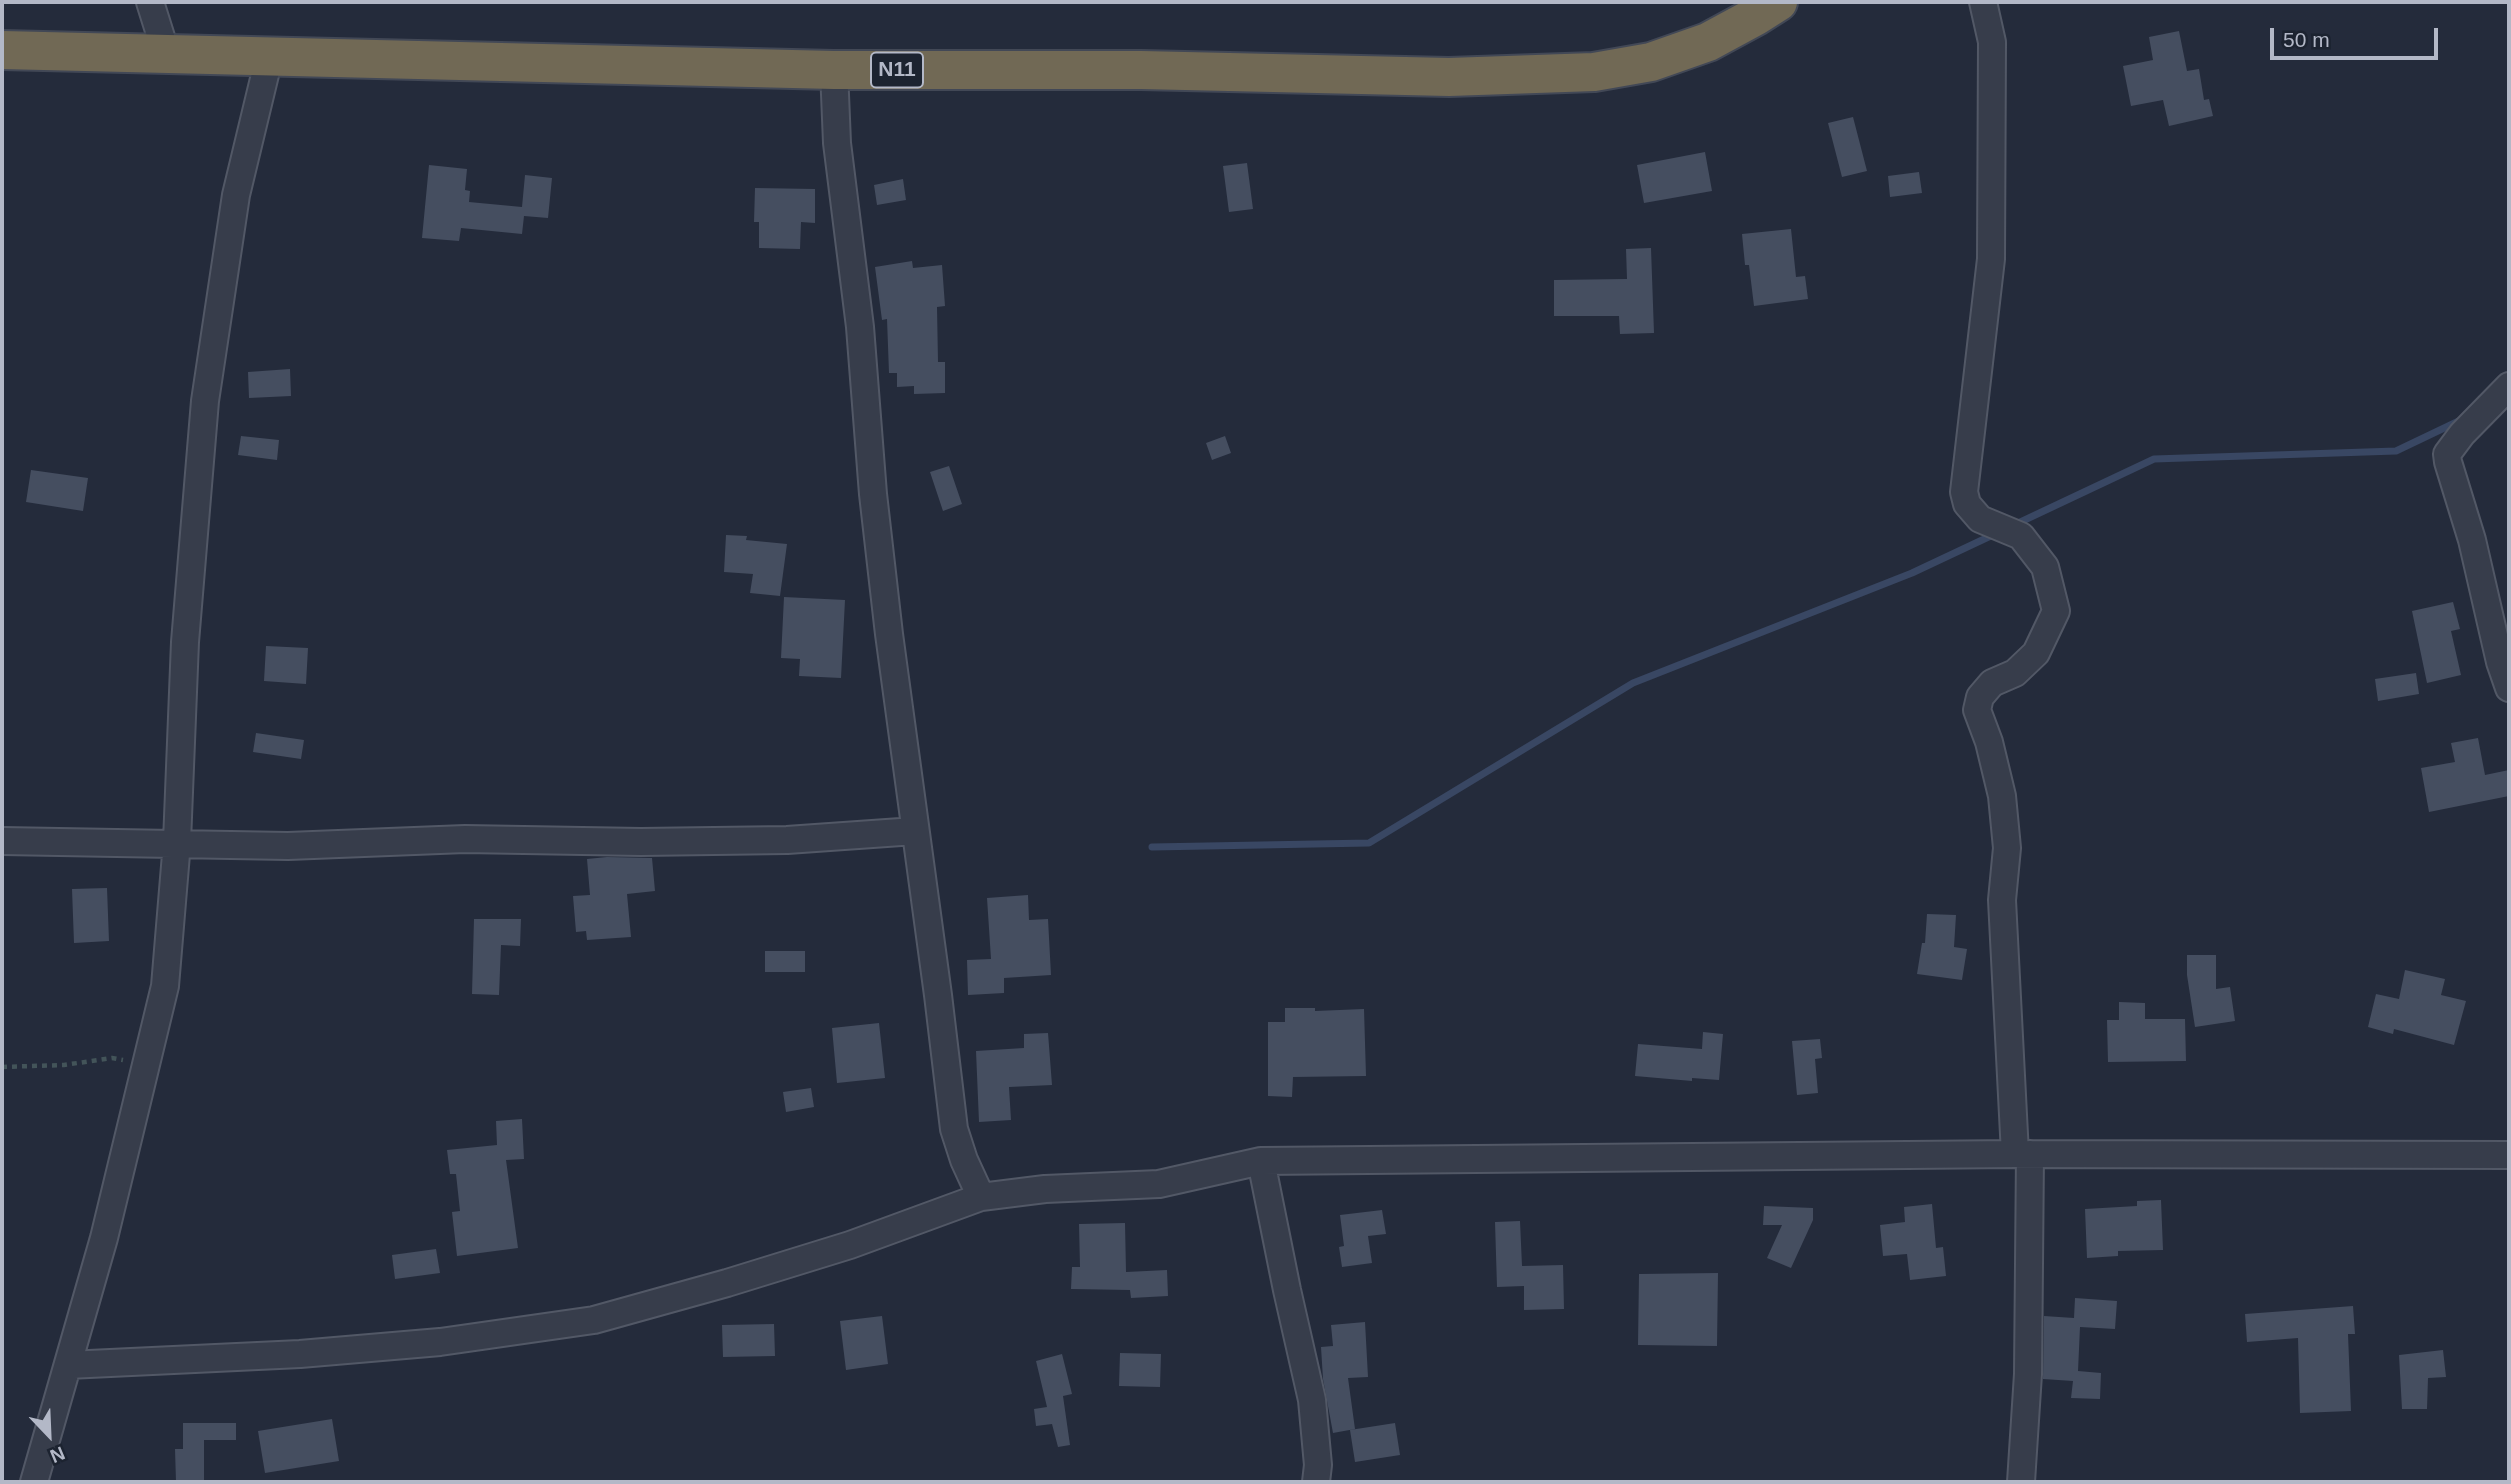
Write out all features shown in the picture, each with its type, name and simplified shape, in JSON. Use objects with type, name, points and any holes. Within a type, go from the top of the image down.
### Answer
[{"type":"highway","name":"N11","points":[[2,50],[834,70],[1141,70],[1449,77],[1594,72],[1651,62],[1707,41],[1778,2]]},
{"type":"street","points":[[150,2],[166,54]]},
{"type":"street","points":[[1983,2],[1992,42],[1991,260],[1964,492],[1967,504],[1980,519],[2021,536],[2045,566],[2056,611],[2036,653],[2015,673],[1992,683],[1980,697],[1978,710],[1989,742],[2001,796],[2007,848],[2002,900],[2023,1154],[2028,1374],[2021,1482]]},
{"type":"street","points":[[34,1482],[104,1238],[166,986],[177,842],[185,642],[205,401],[236,195],[269,58]]},
{"type":"street","points":[[834,70],[837,142],[860,327],[873,494],[915,831],[954,1129],[964,1160],[981,1197]]},
{"type":"street","points":[[2509,386],[2462,434],[2447,454],[2472,540],[2500,662],[2509,688]]},
{"type":"street","points":[[2,841],[288,846],[465,839],[667,842],[787,840],[915,831]]},
{"type":"street","points":[[68,1365],[313,1353],[440,1342],[594,1320],[850,1245],[981,1197],[1045,1189],[1159,1184],[1261,1161],[2023,1154],[2509,1155]]},
{"type":"street","points":[[1261,1161],[1312,1400],[1318,1465],[1316,1482]]},
{"type":"path","points":[[2,1067],[64,1065],[112,1058],[146,1065]]},
{"type":"building","points":[[2179,31],[2187,71],[2199,69],[2204,100],[2209,99],[2213,116],[2169,126],[2163,100],[2131,106],[2123,66],[2153,60],[2149,37]]},
{"type":"building","points":[[1853,117],[1867,171],[1842,177],[1828,123]]},
{"type":"building","points":[[1705,152],[1712,191],[1644,203],[1637,165]]},
{"type":"building","points":[[1247,163],[1253,209],[1229,212],[1223,166]]},
{"type":"building","points":[[429,165],[467,169],[465,190],[470,191],[469,202],[522,207],[525,175],[552,178],[548,218],[524,216],[522,234],[461,228],[459,241],[422,238]]},
{"type":"building","points":[[1919,172],[1922,193],[1890,197],[1888,176]]},
{"type":"building","points":[[903,179],[906,200],[877,205],[874,185]]},
{"type":"building","points":[[755,188],[815,189],[815,223],[801,222],[800,249],[759,248],[759,222],[754,222]]},
{"type":"building","points":[[1791,229],[1796,277],[1805,276],[1808,299],[1754,306],[1749,265],[1745,265],[1742,234]]},
{"type":"building","points":[[1651,248],[1654,333],[1620,334],[1619,316],[1554,316],[1554,280],[1627,279],[1626,249]]},
{"type":"building","points":[[912,261],[913,268],[942,265],[945,306],[937,307],[938,362],[945,362],[945,393],[914,394],[914,386],[897,387],[897,373],[889,373],[887,319],[882,320],[875,267]]},
{"type":"building","points":[[290,369],[291,396],[249,398],[248,372]]},
{"type":"building","points":[[241,436],[279,440],[277,460],[238,455]]},
{"type":"building","points":[[1225,436],[1231,453],[1212,460],[1206,443]]},
{"type":"building","points":[[949,466],[962,504],[943,511],[930,472]]},
{"type":"building","points":[[31,470],[88,478],[83,511],[26,502]]},
{"type":"building","points":[[726,535],[787,544],[780,596],[750,593],[753,574],[724,572]]},
{"type":"building","points":[[784,597],[845,600],[841,678],[799,676],[800,659],[781,658]]},
{"type":"building","points":[[2453,602],[2460,629],[2451,631],[2461,675],[2427,683],[2412,611]]},
{"type":"building","points":[[266,646],[308,648],[306,684],[264,681]]},
{"type":"building","points":[[2416,673],[2419,694],[2378,701],[2375,679]]},
{"type":"building","points":[[256,733],[304,740],[301,759],[253,752]]},
{"type":"building","points":[[2478,738],[2485,775],[2509,770],[2509,796],[2429,812],[2421,768],[2455,762],[2451,743]]},
{"type":"building","points":[[652,858],[655,891],[627,894],[631,937],[587,940],[586,931],[576,932],[573,896],[590,895],[587,859]]},
{"type":"building","points":[[107,888],[109,941],[74,943],[72,889]]},
{"type":"building","points":[[1028,895],[1029,920],[1048,919],[1051,975],[1004,978],[1004,993],[968,995],[967,960],[991,959],[987,898]]},
{"type":"building","points":[[1927,914],[1956,915],[1954,947],[1967,949],[1962,980],[1917,974],[1922,943],[1925,943]]},
{"type":"building","points":[[474,919],[521,919],[520,946],[501,945],[499,995],[472,994]]},
{"type":"building","points":[[765,951],[805,951],[805,972],[765,972]]},
{"type":"building","points":[[2187,955],[2216,955],[2216,989],[2230,987],[2235,1021],[2195,1027],[2187,975]]},
{"type":"building","points":[[2405,970],[2445,979],[2441,995],[2466,1001],[2454,1045],[2394,1029],[2393,1034],[2368,1027],[2376,994],[2399,999]]},
{"type":"building","points":[[2119,1002],[2145,1003],[2145,1019],[2185,1019],[2186,1061],[2108,1062],[2107,1020],[2119,1020]]},
{"type":"building","points":[[1285,1008],[1315,1008],[1315,1011],[1364,1009],[1366,1076],[1293,1077],[1292,1097],[1268,1096],[1268,1022],[1285,1022]]},
{"type":"building","points":[[879,1023],[885,1078],[837,1083],[832,1028]]},
{"type":"building","points":[[1703,1032],[1723,1034],[1719,1080],[1692,1078],[1692,1081],[1635,1076],[1638,1044],[1702,1049]]},
{"type":"building","points":[[1048,1033],[1052,1085],[1009,1087],[1011,1120],[979,1122],[976,1051],[1024,1048],[1024,1034]]},
{"type":"building","points":[[1820,1039],[1822,1058],[1815,1059],[1818,1093],[1797,1095],[1792,1041]]},
{"type":"building","points":[[811,1088],[814,1107],[786,1112],[783,1092]]},
{"type":"building","points":[[522,1119],[524,1159],[506,1160],[518,1248],[457,1256],[452,1212],[460,1211],[456,1174],[450,1174],[447,1150],[497,1145],[496,1121]]},
{"type":"building","points":[[2161,1200],[2163,1250],[2118,1251],[2118,1256],[2087,1258],[2085,1209],[2137,1206],[2137,1201]]},
{"type":"building","points":[[1932,1204],[1936,1248],[1943,1247],[1946,1276],[1910,1280],[1907,1254],[1883,1256],[1880,1225],[1905,1222],[1904,1207]]},
{"type":"building","points":[[1764,1206],[1813,1208],[1813,1220],[1791,1268],[1767,1258],[1782,1225],[1763,1225]]},
{"type":"building","points":[[1382,1210],[1386,1234],[1368,1236],[1372,1263],[1342,1267],[1339,1247],[1344,1246],[1340,1215]]},
{"type":"building","points":[[1520,1221],[1522,1266],[1563,1265],[1564,1309],[1524,1310],[1524,1286],[1497,1287],[1495,1222]]},
{"type":"building","points":[[1125,1223],[1126,1272],[1167,1270],[1168,1296],[1131,1298],[1130,1290],[1071,1289],[1072,1267],[1080,1267],[1079,1224]]},
{"type":"building","points":[[436,1249],[440,1273],[395,1279],[392,1255]]},
{"type":"building","points":[[1718,1273],[1717,1346],[1638,1345],[1639,1274]]},
{"type":"building","points":[[2075,1298],[2117,1301],[2115,1329],[2080,1327],[2078,1371],[2101,1373],[2100,1399],[2071,1398],[2073,1381],[2043,1379],[2044,1316],[2074,1318]]},
{"type":"building","points":[[2353,1306],[2355,1334],[2348,1334],[2351,1411],[2300,1413],[2298,1338],[2247,1342],[2245,1314]]},
{"type":"building","points":[[882,1316],[888,1364],[846,1370],[840,1321]]},
{"type":"building","points":[[1365,1322],[1368,1377],[1348,1378],[1355,1429],[1333,1433],[1323,1379],[1321,1347],[1333,1346],[1331,1325]]},
{"type":"building","points":[[774,1324],[775,1356],[723,1357],[722,1325]]},
{"type":"building","points":[[2443,1350],[2446,1377],[2428,1378],[2427,1409],[2402,1409],[2399,1355]]},
{"type":"building","points":[[1120,1353],[1161,1354],[1160,1387],[1119,1386]]},
{"type":"building","points":[[1062,1354],[1072,1394],[1063,1396],[1070,1445],[1058,1447],[1052,1424],[1036,1426],[1034,1409],[1047,1407],[1036,1361]]},
{"type":"building","points":[[332,1419],[339,1461],[265,1473],[258,1431]]},
{"type":"building","points":[[183,1423],[236,1423],[236,1440],[204,1440],[204,1482],[176,1482],[175,1449],[183,1449]]},
{"type":"building","points":[[1395,1423],[1400,1455],[1355,1462],[1350,1430]]},
{"type":"waterway","points":[[2014,525],[2154,459],[2396,451],[2463,419]]},
{"type":"waterway","points":[[1152,847],[1369,843],[1633,683],[1912,573],[1997,533]]}]
